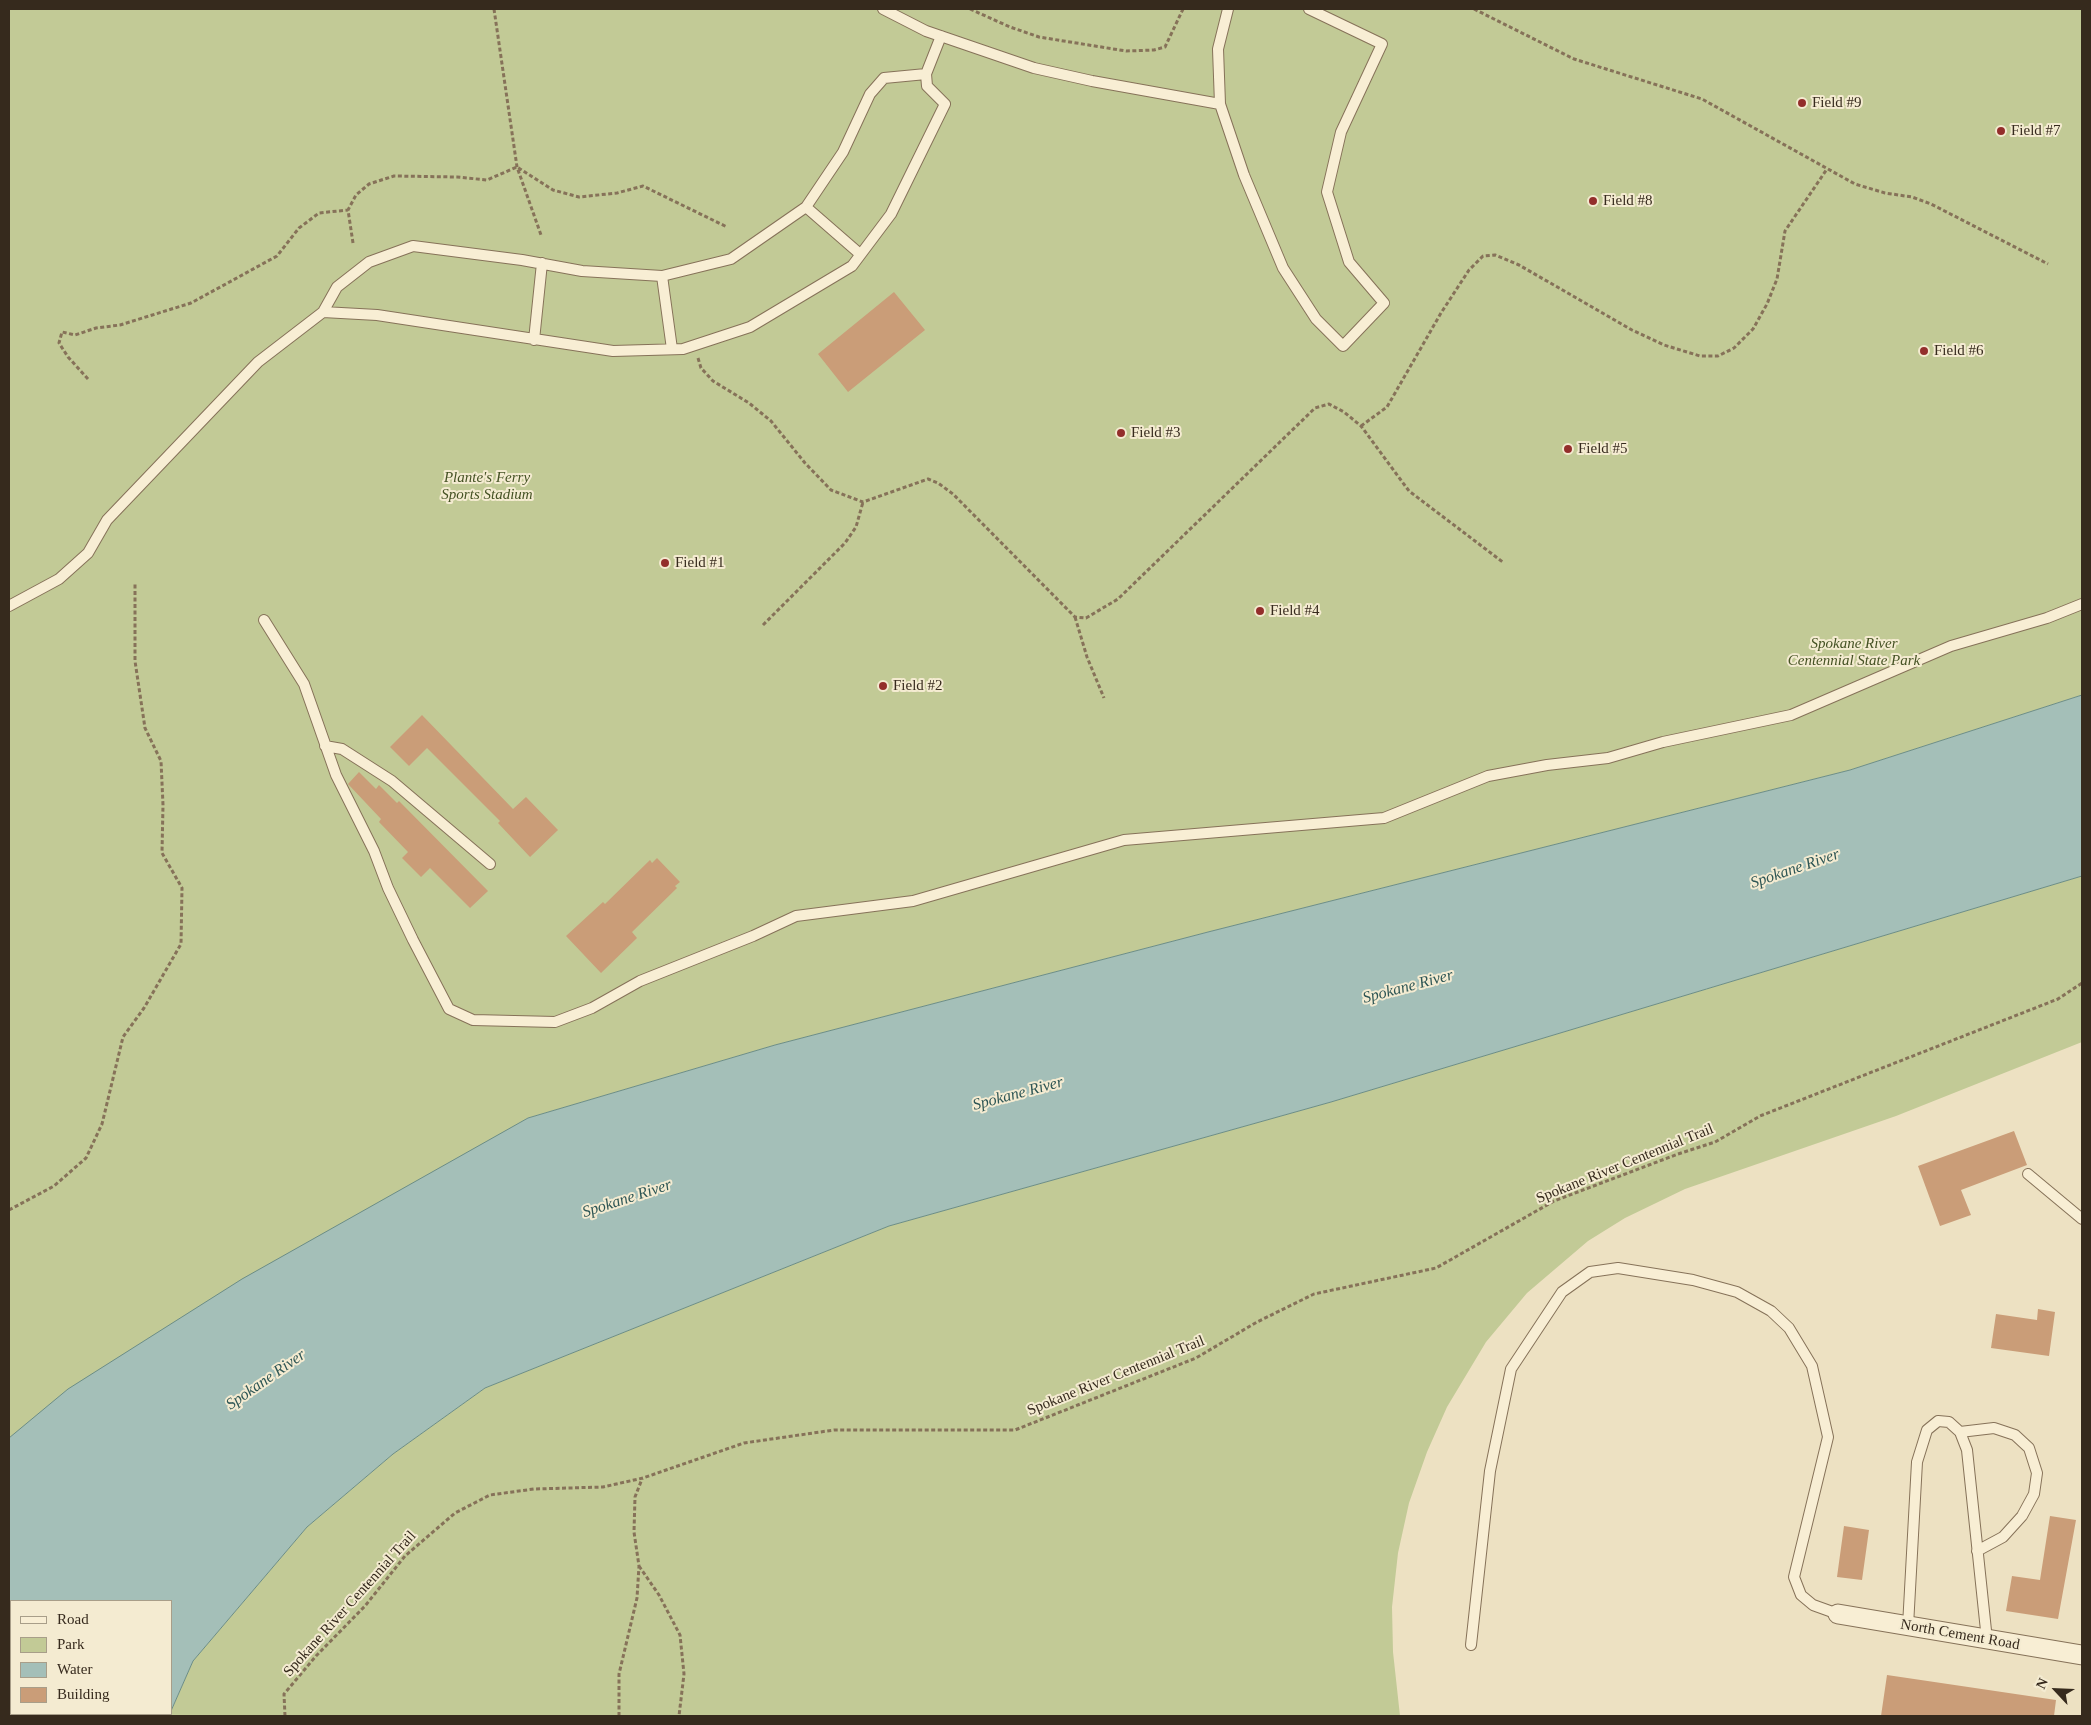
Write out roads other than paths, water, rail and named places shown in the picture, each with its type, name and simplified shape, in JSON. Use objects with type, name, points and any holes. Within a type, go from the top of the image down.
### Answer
[{"type":"street","name":"North Cement Road","points":[[1838,1614],[2082,1655]]},
{"type":"lane","points":[[883,9],[941,36],[1034,68],[1092,81],[1220,104]]},
{"type":"lane","points":[[1228,9],[1218,49],[1220,104],[1244,175],[1283,268],[1316,319],[1343,346],[1384,303],[1349,262],[1327,192],[1341,132],[1382,44],[1310,9]]},
{"type":"lane","points":[[323,312],[377,315],[534,340],[613,350],[672,348],[694,345],[750,327],[852,266],[891,214],[945,104],[928,86],[926,74],[941,36]]},
{"type":"lane","points":[[9,606],[59,579],[88,553],[107,520],[258,362],[323,312],[337,287],[369,262],[413,246],[582,270],[662,276],[731,259],[806,207],[843,152],[870,94],[884,78],[926,74]]},
{"type":"lane","points":[[806,207],[860,254]]},
{"type":"lane","points":[[534,340],[542,263]]},
{"type":"lane","points":[[662,276],[672,348]]},
{"type":"lane","points":[[264,620],[304,684],[336,775],[374,851],[388,888],[413,940],[450,1009],[473,1020],[555,1022],[592,1008],[640,981],[753,936],[796,916],[913,901],[1124,840],[1384,818],[1488,776],[1547,765],[1608,758],[1663,742],[1791,715],[1951,646],[2047,618],[2082,604]]},
{"type":"lane","points":[[325,746],[342,749],[392,781],[490,864]]},
{"type":"lane","points":[[2028,1174],[2082,1219]]},
{"type":"lane","points":[[1471,1646],[1490,1471],[1511,1369],[1562,1292],[1590,1272],[1618,1268],[1693,1280],[1737,1292],[1771,1312],[1789,1328],[1812,1366],[1828,1437],[1794,1577],[1801,1594],[1807,1600],[1813,1605],[1838,1614]]},
{"type":"lane","points":[[1908,1626],[1917,1462],[1926,1430],[1938,1421],[1949,1422],[1960,1432],[1967,1450],[1987,1640]]},
{"type":"lane","points":[[1960,1432],[1994,1428],[2015,1435],[2029,1448],[2037,1473],[2034,1494],[2022,1516],[2003,1537],[1978,1551]]},
{"type":"water","name":"Spokane River","points":[[2082,695],[2082,876],[1331,1102],[889,1226],[485,1388],[393,1454],[307,1527],[193,1661],[172,1709],[172,1600],[10,1600],[10,1715],[170,1715],[9,1716],[9,1438],[68,1389],[242,1279],[528,1118],[775,1045],[1208,932],[1850,770]]},
{"type":"place","name":"Field #9","points":[[1802,103]]},
{"type":"place","name":"Field #7","points":[[2001,131]]},
{"type":"place","name":"Field #8","points":[[1593,201]]},
{"type":"place","name":"Field #6","points":[[1924,351]]},
{"type":"place","name":"Field #3","points":[[1121,433]]},
{"type":"place","name":"Field #5","points":[[1568,449]]},
{"type":"place","name":"Field #1","points":[[665,563]]},
{"type":"place","name":"Field #4","points":[[1260,611]]},
{"type":"place","name":"Field #2","points":[[883,686]]},
{"type":"park label","name":"Plante's Ferry Sports Stadium","points":[[487,486]]},
{"type":"park label","name":"Spokane River Centennial State Park","points":[[1854,652]]}]
